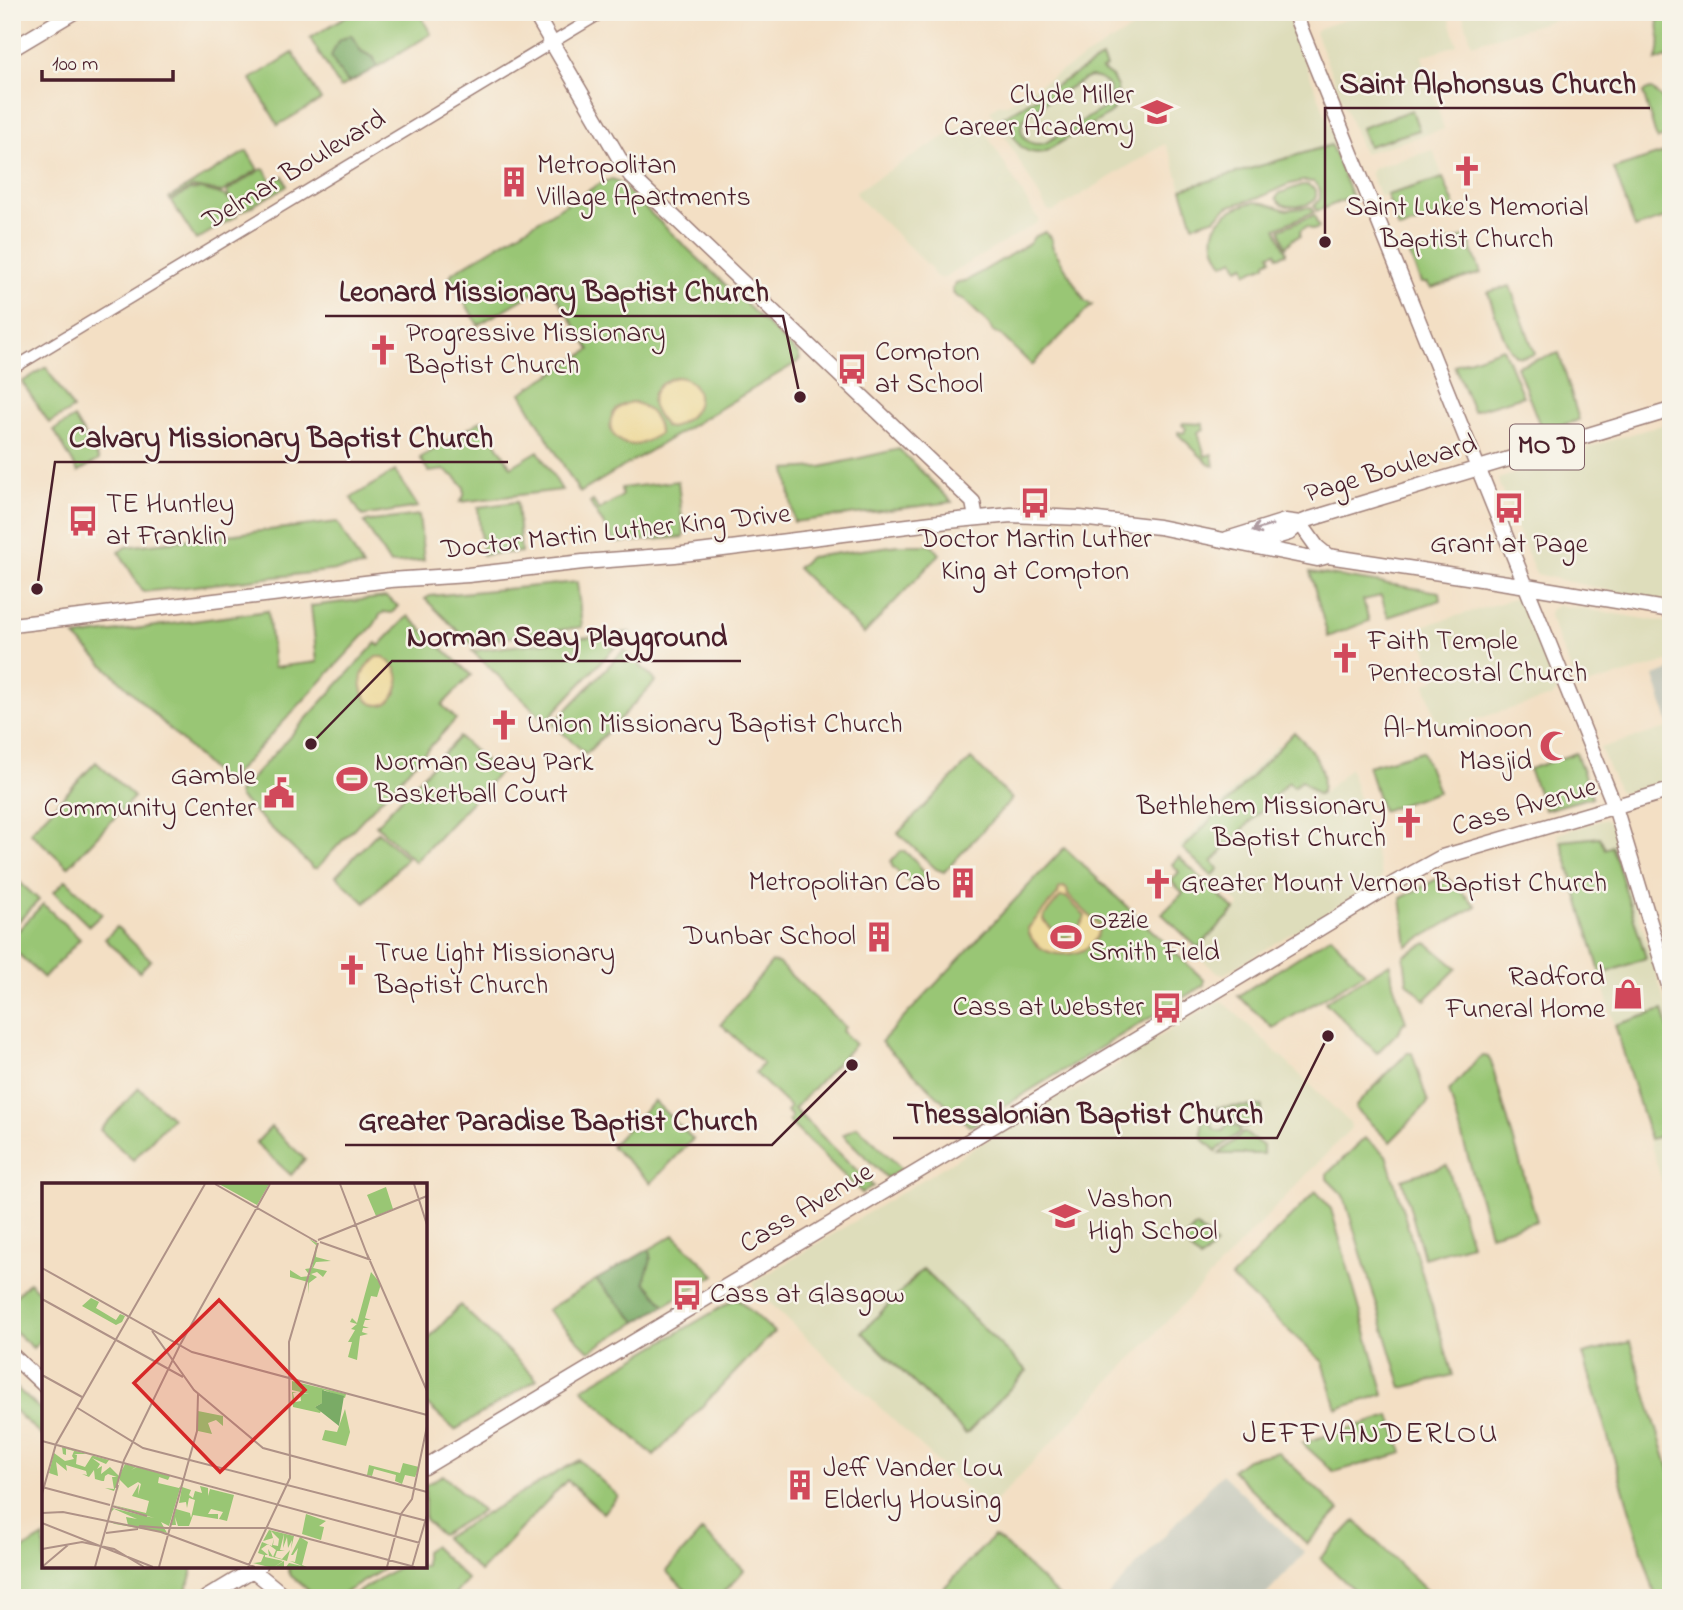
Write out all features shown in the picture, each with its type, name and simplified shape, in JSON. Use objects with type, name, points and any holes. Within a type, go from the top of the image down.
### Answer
[{"type":"main road","points":[[12,49],[74,12]]},
{"type":"main road","points":[[534,12],[632,176],[973,502],[976,517]]},
{"type":"main road","points":[[1294,12],[1615,807],[1671,992]]},
{"type":"main road","name":"Page Boulevard","points":[[1249,545],[1289,533],[1300,523],[1671,410]]},
{"type":"main road","name":"Doctor Martin Luther King Drive","points":[[12,625],[390,580],[675,555],[976,517],[1042,515],[1113,520],[1178,530],[1317,559],[1328,556],[1671,610]]},
{"type":"main road","name":"Doctor Martin Luther King Drive","points":[[1225,540],[1284,521],[1300,523]]},
{"type":"main road","points":[[1300,523],[1317,547],[1328,556]]},
{"type":"main road","name":"Cass Avenue","points":[[427,1466],[1442,857],[1671,790]]},
{"type":"main road","points":[[12,1355],[42,1383]]},
{"type":"main road","points":[[206,1598],[253,1568],[287,1598]]},
{"type":"street","name":"Delmar Boulevard","points":[[12,369],[603,12]]},
{"type":"shaded area","name":"Clyde Miller Career Academy","points":[[1154,12],[1285,12],[1337,143],[1182,189],[1165,144],[1054,211],[1047,209],[990,111],[999,104],[1007,104],[1133,28]]},
{"type":"shaded area","points":[[1370,12],[1448,12],[1457,45],[1422,56],[1444,129],[1364,153],[1315,32],[1319,28]]},
{"type":"shaded area","points":[[1462,12],[1579,12],[1472,44]]},
{"type":"shaded area","points":[[974,119],[980,123],[1039,219],[1037,223],[941,279],[856,195],[856,191]]},
{"type":"shaded area","points":[[1433,150],[1443,178],[1380,197],[1371,175],[1373,168]]},
{"type":"shaded area","points":[[1671,422],[1671,601],[1619,593],[1536,574],[1498,479],[1543,464],[1550,459]]},
{"type":"shaded area","points":[[1517,598],[1521,601],[1557,692],[1551,697],[1439,730],[1425,684],[1435,680],[1419,627]]},
{"type":"shaded area","points":[[1558,605],[1671,623],[1671,661],[1580,687],[1549,616],[1550,610]]},
{"type":"shaded area","points":[[1671,670],[1671,731],[1654,676]]},
{"type":"shaded area","points":[[1670,727],[1671,779],[1623,793],[1619,791],[1600,748]]},
{"type":"shaded area","points":[[1277,745],[1324,793],[1350,768],[1382,876],[1379,881],[1224,974],[1219,974],[1194,953],[1240,905],[1179,847]]},
{"type":"shaded area","points":[[1605,819],[1611,824],[1671,1022],[1671,1212],[1557,834]]},
{"type":"shaded area","name":"Vashon High School","points":[[1220,1001],[1350,1123],[1351,1128],[991,1506],[986,1508],[754,1288],[753,1283]]},
{"type":"shaded area","points":[[1222,1474],[1305,1553],[1263,1598],[1106,1598]]},
{"type":"green space","points":[[353,12],[419,12],[431,34],[377,67],[374,58],[361,51],[351,35],[338,41],[347,81],[352,81],[340,88],[310,38]]},
{"type":"green space","points":[[1656,12],[1671,12],[1671,56],[1656,61],[1659,30]]},
{"type":"green space","points":[[351,35],[361,51],[374,58],[377,67],[352,81],[347,81],[331,56],[338,41]]},
{"type":"green space","points":[[293,53],[321,100],[278,125],[251,79]]},
{"type":"green space","points":[[1102,58],[1106,67],[1102,70],[1112,77],[1117,87],[1118,98],[1108,115],[1044,152],[1031,152],[1021,147],[1014,137],[1012,124],[1007,126],[1002,118]],"holes":[[[1090,77],[1097,78],[1109,87],[1110,97],[1104,108],[1045,143],[1034,144],[1027,140],[1021,128],[1023,120],[1029,114]]]},
{"type":"green space","points":[[1650,89],[1662,98],[1668,114],[1667,134],[1657,140],[1643,92]]},
{"type":"green space","points":[[1412,110],[1419,130],[1368,146],[1361,128]]},
{"type":"green space","points":[[1331,145],[1352,197],[1317,211],[1314,206],[1320,199],[1320,189],[1314,182],[1303,181],[1230,206],[1216,218],[1193,225],[1182,189]]},
{"type":"green space","points":[[247,151],[257,170],[222,192],[193,187],[170,200],[169,198]]},
{"type":"green space","points":[[1666,152],[1671,185],[1671,216],[1635,228],[1614,169]]},
{"type":"green space","points":[[262,169],[272,182],[283,176],[287,186],[241,212],[227,191]]},
{"type":"green space","points":[[1443,178],[1457,212],[1399,229],[1387,195]]},
{"type":"green space","points":[[612,179],[798,354],[800,359],[581,492],[521,393],[590,350],[549,284],[478,325],[450,277],[452,273],[601,183]]},
{"type":"green space","points":[[1302,185],[1316,190],[1316,199],[1311,203],[1287,206],[1276,198],[1280,193]]},
{"type":"green space","points":[[200,189],[230,199],[237,216],[196,240],[171,201],[190,190]]},
{"type":"green space","points":[[1255,202],[1287,210],[1311,207],[1314,212],[1276,228],[1286,254],[1278,257],[1276,252],[1270,254],[1272,259],[1266,262],[1266,265],[1247,273],[1244,265],[1238,268],[1234,259],[1223,264],[1216,252],[1214,231],[1224,216],[1243,205]]},
{"type":"green space","points":[[1314,215],[1319,228],[1302,229],[1300,236],[1286,247],[1280,229]]},
{"type":"green space","points":[[1045,232],[1085,301],[1092,305],[1032,365],[1001,335],[993,332],[989,324],[963,299],[954,295],[952,289],[957,283],[966,281]]},
{"type":"green space","points":[[1467,236],[1481,273],[1431,288],[1427,283],[1421,283],[1409,254]]},
{"type":"green space","points":[[1510,286],[1535,354],[1517,356],[1508,346],[1496,317],[1488,292]]},
{"type":"green space","points":[[1503,348],[1523,396],[1473,411],[1454,365]]},
{"type":"green space","points":[[1559,353],[1579,420],[1542,431],[1517,366]]},
{"type":"green space","points":[[46,367],[73,409],[49,423],[22,382]]},
{"type":"green space","points":[[74,418],[99,460],[78,472],[54,430]]},
{"type":"green space","points":[[482,420],[511,467],[538,451],[562,490],[460,502],[464,496],[464,487],[455,477],[444,470],[429,472],[420,458]]},
{"type":"green space","points":[[1183,423],[1203,424],[1204,429],[1198,432],[1205,456],[1212,454],[1214,466],[1178,434],[1184,433],[1186,428]]},
{"type":"green space","points":[[899,449],[952,502],[794,522],[786,469],[821,467]]},
{"type":"green space","points":[[395,471],[418,507],[362,516],[351,498]]},
{"type":"green space","points":[[678,481],[684,537],[615,543],[590,503],[593,501],[599,510],[622,496],[621,488]]},
{"type":"green space","points":[[517,502],[521,552],[482,555],[478,507]]},
{"type":"green space","points":[[419,515],[424,560],[390,564],[364,522]]},
{"type":"green space","points":[[337,522],[363,567],[143,592],[119,552],[125,547]]},
{"type":"green space","points":[[898,545],[932,545],[940,554],[864,634],[797,568],[810,557]]},
{"type":"green space","points":[[1310,572],[1440,592],[1441,600],[1388,617],[1381,596],[1363,600],[1369,621],[1328,637]]},
{"type":"green space","points":[[577,582],[582,627],[470,643],[425,599],[430,596]]},
{"type":"green space","points":[[386,597],[398,606],[392,613],[384,612],[380,615],[374,625],[225,783],[75,637],[268,611],[274,667],[317,662],[311,606]]},
{"type":"green space","points":[[408,616],[471,675],[442,705],[456,719],[317,868],[313,868],[239,797],[238,793],[376,643],[379,646]]},
{"type":"green space","points":[[629,632],[546,721],[472,651]]},
{"type":"green space","points":[[624,650],[656,681],[586,754],[553,724]]},
{"type":"green space","points":[[1294,732],[1307,745],[1320,766],[1322,791],[1318,795],[1301,780],[1294,787],[1288,782],[1212,862],[1219,869],[1212,876],[1183,849]]},
{"type":"green space","points":[[459,737],[499,773],[415,862],[376,825]]},
{"type":"green space","points":[[1422,751],[1438,792],[1382,811],[1368,766]]},
{"type":"green space","points":[[1576,753],[1592,797],[1545,810],[1529,769]]},
{"type":"green space","points":[[971,759],[1012,799],[944,872],[936,869],[898,833]]},
{"type":"green space","points":[[96,762],[134,797],[68,867],[30,832]]},
{"type":"green space","points":[[378,832],[407,858],[365,903],[336,876]]},
{"type":"green space","points":[[1600,837],[1605,849],[1612,846],[1646,958],[1601,975],[1561,841]]},
{"type":"green space","points":[[1065,848],[1204,980],[1204,985],[969,1126],[881,1042]]},
{"type":"green space","points":[[900,851],[904,851],[917,862],[925,874],[925,881],[921,885],[907,881],[892,866],[891,861]]},
{"type":"green space","points":[[1179,857],[1235,910],[1198,948],[1162,914],[1183,893],[1171,881],[1179,872],[1172,864]]},
{"type":"green space","points":[[12,875],[39,900],[12,928]]},
{"type":"green space","points":[[1444,875],[1476,906],[1407,946],[1401,898]]},
{"type":"green space","points":[[66,880],[102,914],[89,926],[54,892]]},
{"type":"green space","points":[[43,904],[80,939],[44,978],[12,948],[12,937]]},
{"type":"green space","points":[[117,927],[151,960],[139,972],[105,939]]},
{"type":"green space","points":[[1331,936],[1365,973],[1273,1028],[1238,996]]},
{"type":"green space","points":[[1427,943],[1457,968],[1425,1000],[1407,982],[1404,955]]},
{"type":"green space","points":[[772,962],[778,963],[845,1027],[842,1031],[855,1044],[794,1109],[873,1186],[862,1193],[788,1121],[792,1117],[787,1111],[790,1107],[755,1073],[763,1064],[721,1024]]},
{"type":"green space","points":[[1390,963],[1393,983],[1406,1022],[1377,1053],[1325,1002]]},
{"type":"green space","points":[[1663,1010],[1671,1037],[1671,1133],[1650,1139],[1615,1025]]},
{"type":"green space","points":[[1407,1053],[1412,1053],[1428,1103],[1390,1142],[1356,1106]]},
{"type":"green space","points":[[1483,1056],[1488,1057],[1491,1062],[1537,1221],[1490,1234],[1449,1091]]},
{"type":"green space","points":[[139,1088],[172,1118],[133,1160],[100,1130]]},
{"type":"green space","points":[[654,1101],[693,1139],[651,1183],[611,1146]]},
{"type":"green space","points":[[1262,1106],[1262,1114],[1243,1128],[1217,1108],[1218,1107]]},
{"type":"green space","points":[[1215,1110],[1217,1117],[1211,1124],[1215,1130],[1223,1131],[1231,1123],[1240,1129],[1240,1132],[1216,1151],[1202,1138],[1202,1124]]},
{"type":"green space","points":[[857,1126],[902,1169],[887,1178],[843,1135]]},
{"type":"green space","points":[[271,1127],[305,1159],[291,1175],[256,1143]]},
{"type":"green space","points":[[1243,1133],[1263,1146],[1263,1154],[1219,1154]]},
{"type":"green space","points":[[1365,1138],[1386,1155],[1453,1375],[1402,1388],[1345,1200],[1327,1179],[1327,1174]]},
{"type":"green space","points":[[1447,1165],[1471,1244],[1424,1258],[1402,1179]]},
{"type":"green space","points":[[1316,1191],[1331,1209],[1384,1394],[1337,1409],[1323,1362],[1231,1278]]},
{"type":"green space","points":[[1196,1226],[1216,1245],[1200,1260],[1182,1241]]},
{"type":"green space","points":[[674,1235],[715,1275],[665,1305],[645,1282],[651,1253],[648,1250]]},
{"type":"green space","points":[[648,1250],[651,1258],[645,1282],[665,1305],[637,1322],[596,1280]]},
{"type":"green space","points":[[923,1269],[1027,1371],[966,1434],[862,1332]]},
{"type":"green space","points":[[596,1280],[637,1322],[589,1351],[547,1310]]},
{"type":"green space","points":[[29,1282],[42,1294],[42,1338],[33,1348],[12,1329],[12,1300]]},
{"type":"green space","points":[[737,1298],[774,1332],[654,1456],[582,1389]]},
{"type":"green space","points":[[460,1305],[537,1379],[455,1430],[427,1405],[427,1341]]},
{"type":"green space","points":[[1630,1342],[1671,1475],[1671,1594],[1656,1598],[1583,1354]]},
{"type":"green space","points":[[12,1384],[42,1411],[42,1436],[12,1408]]},
{"type":"green space","points":[[1390,1416],[1403,1453],[1334,1472],[1302,1443]]},
{"type":"green space","points":[[1278,1452],[1339,1510],[1307,1544],[1232,1470],[1247,1459]]},
{"type":"green space","points":[[579,1460],[618,1496],[603,1513],[567,1480],[480,1572],[444,1538]]},
{"type":"green space","points":[[443,1475],[482,1511],[441,1535],[427,1522],[427,1484]]},
{"type":"green space","points":[[1355,1521],[1434,1598],[1362,1598],[1320,1558]]},
{"type":"green space","points":[[702,1531],[744,1570],[719,1598],[693,1598],[666,1571]]},
{"type":"green space","points":[[993,1537],[1001,1541],[1061,1598],[934,1598]]},
{"type":"green space","points":[[42,1538],[42,1568],[192,1568],[186,1594],[180,1598],[12,1598],[12,1556]]},
{"type":"green space","points":[[433,1546],[468,1580],[451,1598],[348,1598],[397,1568],[427,1568],[427,1550]]},
{"type":"green space","points":[[386,1568],[336,1598],[318,1598],[291,1576],[288,1569]]},
{"type":"sand","points":[[675,377],[683,378],[694,385],[698,403],[690,416],[671,428],[665,427],[652,402],[658,388]]},
{"type":"sand","points":[[631,402],[651,413],[659,428],[659,434],[639,444],[629,445],[614,436],[611,421],[613,413]]},
{"type":"sand","points":[[376,657],[384,657],[394,666],[399,680],[394,697],[380,705],[369,702],[362,687],[364,670]]},
{"type":"sand","points":[[1059,889],[1067,889],[1068,895],[1099,925],[1096,938],[1089,947],[1078,952],[1053,953],[1041,948],[1032,940],[1028,928],[1058,894]],"holes":[[[1060,897],[1066,897],[1085,916],[1077,929],[1065,938],[1059,936],[1043,920]]]},
{"type":"place","name":"Clyde Miller Career Academy","points":[[1157,112]]},
{"type":"place","name":"Saint Luke's Memorial Baptist Church","points":[[1467,171]]},
{"type":"place","name":"Metropolitan Village Apartments","points":[[514,182]]},
{"type":"place","name":"Saint Alphonsus Church","points":[[1325,242]]},
{"type":"place","name":"Progressive Missionary Baptist Church","points":[[383,350]]},
{"type":"place","name":"Compton at School","points":[[852,369]]},
{"type":"place","name":"Leonard Missionary Baptist Church","points":[[800,397]]},
{"type":"place","name":"Doctor Martin Luther King at Compton","points":[[1035,503]]},
{"type":"place","name":"Grant at Page","points":[[1509,508]]},
{"type":"place","name":"TE Huntley at Franklin","points":[[83,521]]},
{"type":"place","name":"Calvary Missionary Baptist Church","points":[[37,589]]},
{"type":"place","name":"Faith Temple Pentecostal Church","points":[[1345,658]]},
{"type":"place","name":"Union Missionary Baptist Church","points":[[504,725]]},
{"type":"place","name":"Norman Seay Playground","points":[[311,744]]},
{"type":"place","name":"Al-Muminoon Masjid","points":[[1555,746]]},
{"type":"place","name":"Norman Seay Park Basketball Court","points":[[352,779]]},
{"type":"place","name":"Gamble Community Center","points":[[279,793]]},
{"type":"place","name":"Bethlehem Missionary Baptist Church","points":[[1409,823]]},
{"type":"place","name":"Metropolitan Cab","points":[[963,883]]},
{"type":"place","name":"Greater Mount Vernon Baptist Church","points":[[1158,884]]},
{"type":"place","name":"Dunbar School","points":[[879,937]]},
{"type":"place","name":"Ozzie Smith Field","points":[[1066,937]]},
{"type":"place","name":"True Light Missionary Baptist Church","points":[[352,970]]},
{"type":"place","name":"Radford Funeral Home","points":[[1628,994]]},
{"type":"place","name":"Cass at Webster","points":[[1167,1008]]},
{"type":"place","name":"Thessalonian Baptist Church","points":[[1328,1036]]},
{"type":"place","name":"Greater Paradise Baptist Church","points":[[852,1065]]},
{"type":"place","name":"Vashon High School","points":[[1065,1216]]},
{"type":"place","name":"Cass at Glasgow","points":[[687,1295]]},
{"type":"place","name":"Jeff Vander Lou Elderly Housing","points":[[800,1485]]},
{"type":"district","name":"JEFFVANDERLOU","points":[[1371,1435]]}]
